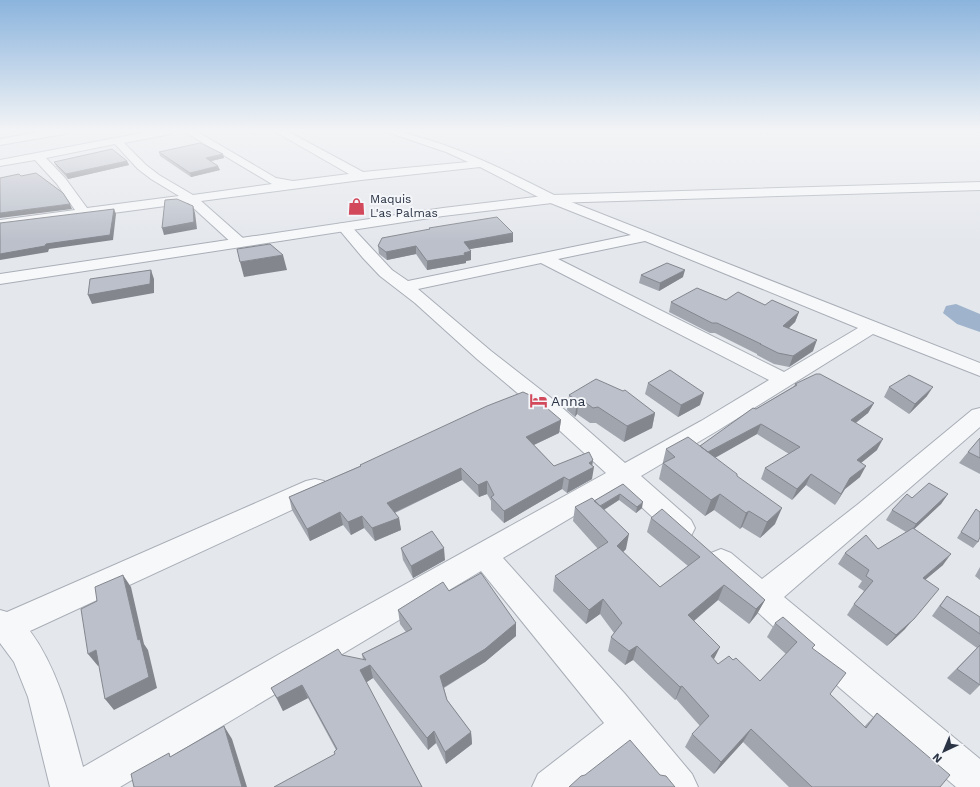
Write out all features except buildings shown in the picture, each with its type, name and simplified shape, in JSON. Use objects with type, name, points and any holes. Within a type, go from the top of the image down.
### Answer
[{"type":"street","points":[[49,168],[61,181],[84,213]]},
{"type":"street","points":[[144,168],[190,198],[239,242]]},
{"type":"street","points":[[250,168],[273,181],[296,185]]},
{"type":"street","points":[[346,168],[361,176]]},
{"type":"street","points":[[0,224],[361,176],[444,168]]},
{"type":"street","points":[[489,168],[552,199],[644,237],[980,370]]},
{"type":"street","points":[[260,190],[273,181]]},
{"type":"street","points":[[0,279],[442,212],[552,199],[980,186]]},
{"type":"street","points":[[344,227],[386,273],[421,299],[517,395],[623,474],[853,677],[980,783]]},
{"type":"street","points":[[404,287],[644,237]]},
{"type":"street","points":[[543,258],[785,380]]},
{"type":"street","points":[[85,787],[295,663],[785,380],[872,327]]},
{"type":"street","points":[[762,597],[866,512],[980,415]]},
{"type":"street","points":[[69,787],[44,693],[26,649],[4,626],[340,477]]},
{"type":"street","points":[[483,554],[679,787]]},
{"type":"street","points":[[551,787],[629,726]]},
{"type":"water","points":[[956,304],[980,314],[980,332],[957,324],[943,313],[946,306]]},
{"type":"place","name":"Maquis L'as Palmas","points":[[357,206]]},
{"type":"place","name":"Anna","points":[[538,401]]}]
